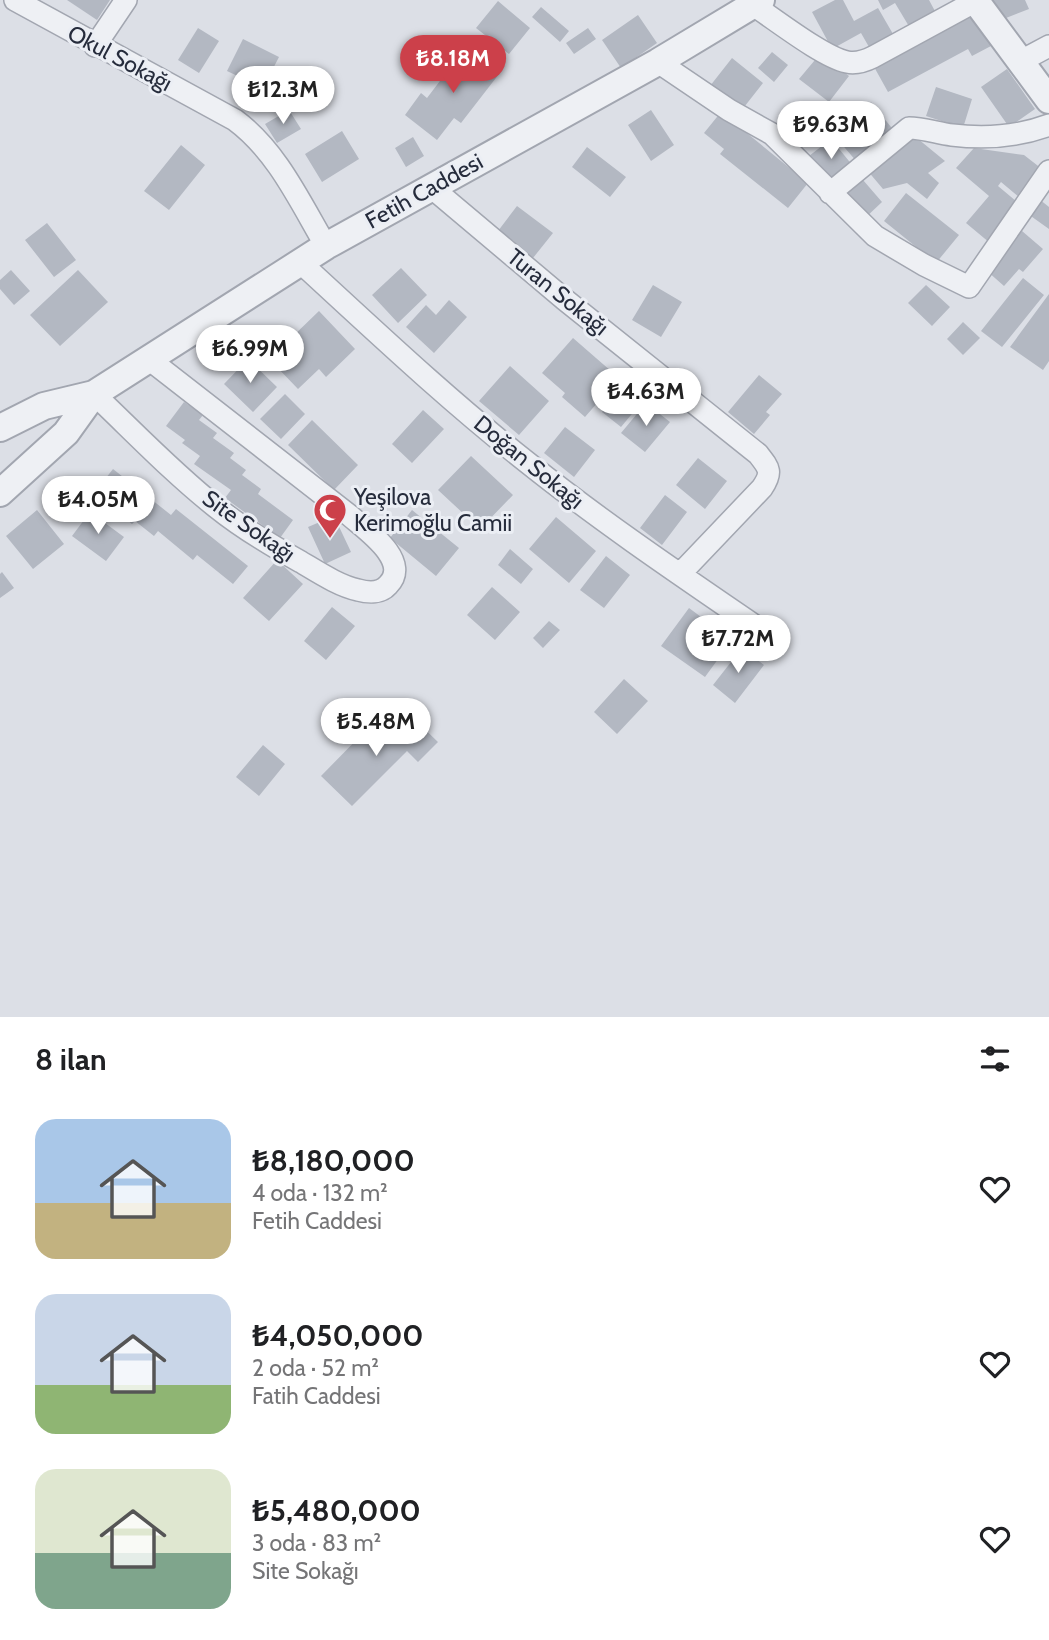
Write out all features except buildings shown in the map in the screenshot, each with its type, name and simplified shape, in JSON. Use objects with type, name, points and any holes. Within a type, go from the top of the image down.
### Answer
[{"type":"street","name":"Okul Sokağı","points":[[15,0],[235,120],[252,133],[275,162],[326,247]]},
{"type":"street","points":[[95,46],[126,0]]},
{"type":"street","points":[[757,3],[810,43],[849,63],[862,62],[873,57],[975,1],[1049,100]]},
{"type":"street","name":"Fetih Caddesi","points":[[94,394],[326,247],[658,62],[757,3]]},
{"type":"street","points":[[1021,61],[1049,46]]},
{"type":"street","points":[[658,62],[714,101],[772,134],[874,236],[969,287],[1049,171]]},
{"type":"street","points":[[830,193],[909,128],[954,135],[1002,137],[1049,125]]},
{"type":"street","name":"Turan Sokağı","points":[[431,187],[564,299],[758,454],[766,464],[768,479],[762,488],[680,574]]},
{"type":"street","name":"Doğan Sokağı","points":[[300,263],[508,448],[606,524],[774,639]]},
{"type":"street","name":"Site Sokağı","points":[[94,394],[207,499],[249,531],[301,562],[357,590],[383,590],[391,583],[395,573],[394,563],[375,538],[338,506],[150,360]]},
{"type":"street","points":[[0,428],[44,406],[94,394]]},
{"type":"street","points":[[0,493],[66,433],[94,394]]},
{"type":"place","name":"Yeşilova Kerimoğlu Camii","points":[[330,540]]}]
